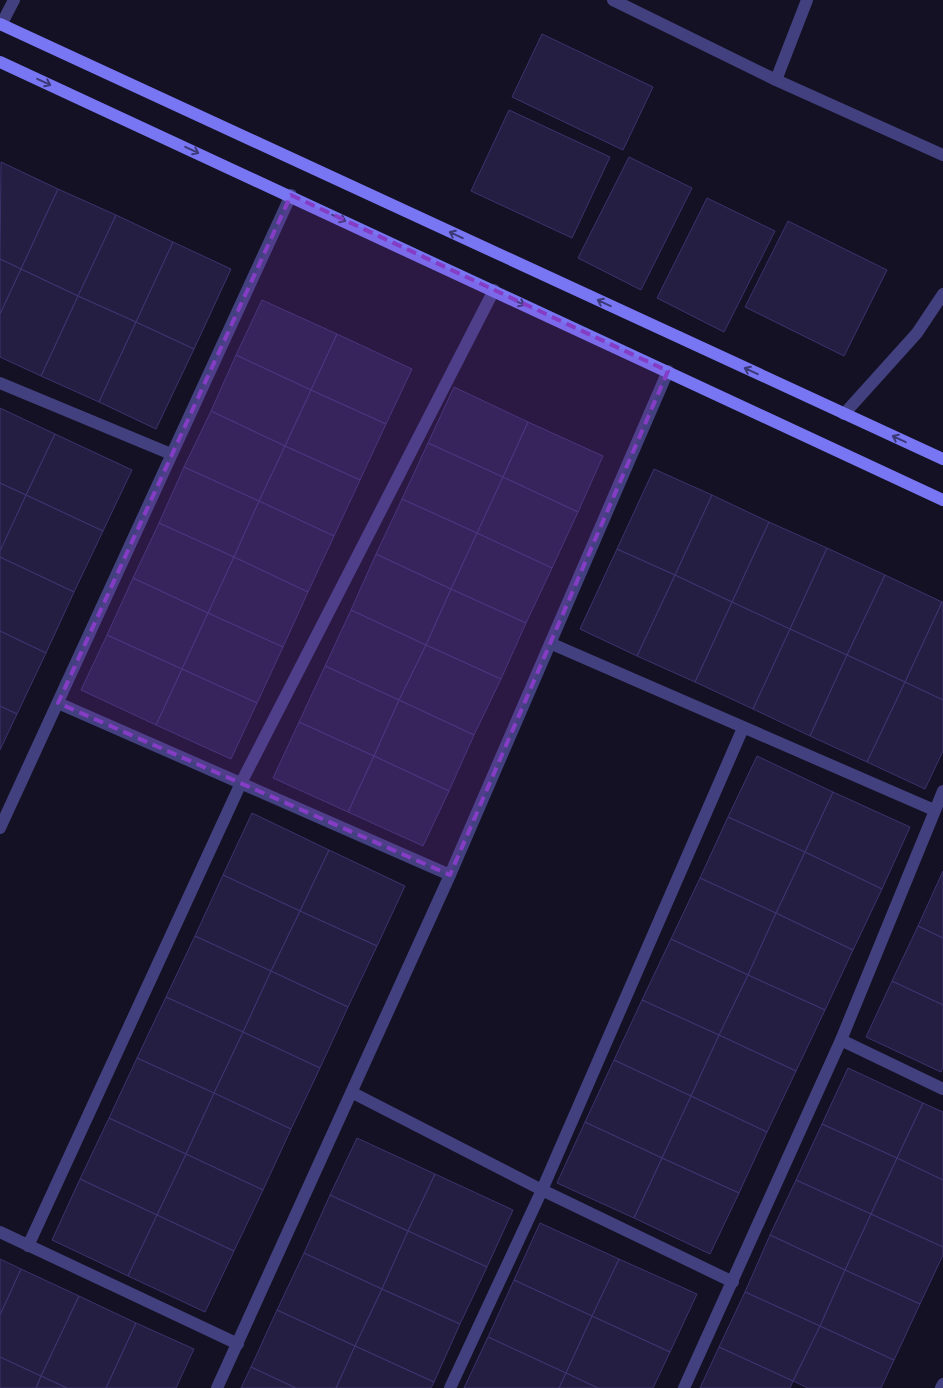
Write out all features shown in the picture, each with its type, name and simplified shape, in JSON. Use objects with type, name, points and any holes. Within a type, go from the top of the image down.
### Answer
[{"type":"street","points":[[14,0],[1,25],[943,460]]},
{"type":"street","points":[[613,0],[776,80],[943,155]]},
{"type":"street","points":[[776,80],[806,0]]},
{"type":"street","points":[[0,62],[943,500]]},
{"type":"street","points":[[0,828],[291,196]]},
{"type":"street","points":[[28,1246],[241,783],[494,290]]},
{"type":"street","points":[[844,414],[917,333],[943,294]]},
{"type":"street","points":[[217,1388],[450,875],[552,644],[668,372]]},
{"type":"street","points":[[0,383],[171,454]]},
{"type":"street","points":[[552,644],[934,810]]},
{"type":"street","points":[[58,703],[450,875]]},
{"type":"street","points":[[450,1388],[542,1190],[743,728]]},
{"type":"street","points":[[684,1388],[841,1040],[943,792]]},
{"type":"street","points":[[841,1040],[943,1089]]},
{"type":"street","points":[[353,1092],[542,1190],[733,1282]]},
{"type":"street","points":[[0,1232],[238,1344]]},
{"type":"street","points":[[941,1388],[943,1384]]},
{"type":"highlighted area","points":[[291,195],[668,371],[450,875],[58,703]]},
{"type":"building","points":[[542,34],[653,87],[623,150],[512,97]]},
{"type":"building","points":[[509,110],[610,157],[572,238],[471,191]]},
{"type":"building","points":[[629,157],[692,188],[641,290],[578,258]]},
{"type":"building","points":[[1,162],[58,189],[21,269],[0,259]]},
{"type":"building","points":[[58,189],[116,215],[78,296],[21,269]]},
{"type":"building","points":[[707,198],[775,231],[724,332],[657,298]]},
{"type":"building","points":[[116,215],[173,242],[136,322],[78,296]]},
{"type":"building","points":[[788,221],[887,270],[844,356],[745,307]]},
{"type":"building","points":[[173,242],[231,269],[194,349],[136,322]]},
{"type":"building","points":[[0,259],[21,269],[0,314]]},
{"type":"building","points":[[21,269],[78,296],[41,376],[0,357],[0,314]]},
{"type":"building","points":[[78,296],[136,322],[99,402],[41,376]]},
{"type":"building","points":[[262,300],[337,334],[311,390],[236,355]]},
{"type":"building","points":[[136,322],[194,349],[156,429],[99,402]]},
{"type":"building","points":[[337,334],[412,369],[386,424],[311,390]]},
{"type":"building","points":[[236,355],[311,390],[285,446],[211,411]]},
{"type":"building","points":[[454,387],[528,422],[503,477],[428,443]]},
{"type":"building","points":[[311,390],[386,424],[360,480],[285,446]]},
{"type":"building","points":[[0,408],[55,434],[26,495],[0,483]]},
{"type":"building","points":[[211,411],[285,446],[259,501],[184,467]]},
{"type":"building","points":[[528,422],[603,456],[578,512],[503,477]]},
{"type":"building","points":[[55,434],[132,470],[103,531],[26,495]]},
{"type":"building","points":[[428,443],[503,477],[477,533],[402,499]]},
{"type":"building","points":[[285,446],[360,480],[334,536],[259,501]]},
{"type":"building","points":[[184,467],[259,501],[234,557],[159,523]]},
{"type":"building","points":[[654,469],[712,495],[675,575],[617,549]]},
{"type":"building","points":[[503,477],[578,512],[552,568],[477,533]]},
{"type":"building","points":[[0,483],[26,495],[0,551]]},
{"type":"building","points":[[26,495],[103,531],[74,592],[0,557],[0,551]]},
{"type":"building","points":[[712,495],[769,522],[732,602],[675,575]]},
{"type":"building","points":[[402,499],[477,533],[451,589],[376,554]]},
{"type":"building","points":[[259,501],[334,536],[308,592],[234,557]]},
{"type":"building","points":[[769,522],[827,548],[790,629],[732,602]]},
{"type":"building","points":[[159,523],[234,557],[208,613],[133,578]]},
{"type":"building","points":[[477,533],[552,568],[526,623],[451,589]]},
{"type":"building","points":[[827,548],[885,575],[847,655],[790,629]]},
{"type":"building","points":[[617,549],[675,575],[637,656],[580,629]]},
{"type":"building","points":[[376,554],[451,589],[426,645],[351,610]]},
{"type":"building","points":[[0,557],[74,592],[46,653],[0,631]]},
{"type":"building","points":[[234,557],[308,592],[283,647],[208,613]]},
{"type":"building","points":[[675,575],[732,602],[695,682],[637,656]]},
{"type":"building","points":[[885,575],[942,602],[905,682],[847,655]]},
{"type":"building","points":[[133,578],[208,613],[182,669],[107,635]]},
{"type":"building","points":[[451,589],[526,623],[501,679],[426,645]]},
{"type":"building","points":[[732,602],[790,629],[753,709],[695,682]]},
{"type":"building","points":[[943,602],[943,700],[905,682]]},
{"type":"building","points":[[351,610],[426,645],[399,700],[325,666]]},
{"type":"building","points":[[208,613],[283,647],[257,703],[182,669]]},
{"type":"building","points":[[790,629],[847,655],[810,736],[753,709]]},
{"type":"building","points":[[0,631],[46,653],[17,714],[0,706]]},
{"type":"building","points":[[107,635],[182,669],[156,725],[81,690]]},
{"type":"building","points":[[426,645],[501,679],[474,735],[399,700]]},
{"type":"building","points":[[847,655],[905,682],[867,762],[810,736]]},
{"type":"building","points":[[325,666],[399,700],[374,756],[299,722]]},
{"type":"building","points":[[182,669],[257,703],[231,759],[156,725]]},
{"type":"building","points":[[905,682],[943,700],[943,751],[925,789],[867,762]]},
{"type":"building","points":[[399,700],[474,735],[449,791],[374,756]]},
{"type":"building","points":[[0,706],[17,714],[0,750]]},
{"type":"building","points":[[299,722],[374,756],[348,812],[273,778]]},
{"type":"building","points":[[374,756],[449,791],[423,846],[348,812]]},
{"type":"building","points":[[757,756],[833,792],[805,852],[728,817]]},
{"type":"building","points":[[833,792],[910,827],[882,889],[805,852]]},
{"type":"building","points":[[252,813],[329,850],[300,911],[223,875]]},
{"type":"building","points":[[728,817],[805,852],[776,913],[700,878]]},
{"type":"building","points":[[329,850],[405,886],[377,946],[300,911]]},
{"type":"building","points":[[805,852],[882,889],[853,950],[776,913]]},
{"type":"building","points":[[943,871],[943,938],[918,926]]},
{"type":"building","points":[[223,875],[300,911],[271,971],[195,936]]},
{"type":"building","points":[[700,878],[776,913],[748,975],[671,939]]},
{"type":"building","points":[[300,911],[377,946],[348,1007],[271,971]]},
{"type":"building","points":[[776,913],[853,950],[825,1010],[748,975]]},
{"type":"building","points":[[918,926],[943,938],[943,1005],[892,981]]},
{"type":"building","points":[[195,936],[271,971],[243,1032],[166,997]]},
{"type":"building","points":[[671,939],[748,975],[719,1035],[642,1000]]},
{"type":"building","points":[[271,971],[348,1007],[320,1068],[243,1032]]},
{"type":"building","points":[[748,975],[825,1010],[796,1071],[719,1035]]},
{"type":"building","points":[[892,981],[943,1005],[943,1067],[941,1072],[866,1037]]},
{"type":"building","points":[[166,997],[243,1032],[214,1093],[137,1058]]},
{"type":"building","points":[[642,1000],[719,1035],[691,1096],[614,1060]]},
{"type":"building","points":[[243,1032],[320,1068],[291,1129],[214,1093]]},
{"type":"building","points":[[719,1035],[796,1071],[767,1132],[691,1096]]},
{"type":"building","points":[[137,1058],[214,1093],[186,1154],[109,1118]]},
{"type":"building","points":[[614,1060],[691,1096],[662,1158],[585,1122]]},
{"type":"building","points":[[848,1068],[923,1103],[897,1158],[822,1124]]},
{"type":"building","points":[[214,1093],[291,1129],[263,1190],[186,1154]]},
{"type":"building","points":[[691,1096],[767,1132],[739,1193],[662,1158]]},
{"type":"building","points":[[923,1103],[943,1112],[943,1180],[897,1158]]},
{"type":"building","points":[[109,1118],[186,1154],[157,1215],[80,1179]]},
{"type":"building","points":[[585,1122],[662,1158],[634,1218],[557,1183]]},
{"type":"building","points":[[822,1124],[897,1158],[871,1214],[796,1180]]},
{"type":"building","points":[[357,1138],[435,1174],[408,1231],[330,1195]]},
{"type":"building","points":[[186,1154],[263,1190],[234,1251],[157,1215]]},
{"type":"building","points":[[662,1158],[739,1193],[710,1254],[634,1218]]},
{"type":"building","points":[[897,1158],[943,1180],[943,1247],[871,1214]]},
{"type":"building","points":[[435,1174],[513,1210],[487,1267],[408,1231]]},
{"type":"building","points":[[80,1179],[157,1215],[128,1276],[52,1240]]},
{"type":"building","points":[[796,1180],[871,1214],[845,1270],[770,1235]]},
{"type":"building","points":[[330,1195],[408,1231],[382,1289],[304,1253]]},
{"type":"building","points":[[871,1214],[943,1247],[943,1255],[920,1304],[845,1270]]},
{"type":"building","points":[[157,1215],[234,1251],[205,1312],[128,1276]]},
{"type":"building","points":[[540,1223],[619,1259],[592,1316],[514,1280]]},
{"type":"building","points":[[408,1231],[487,1267],[460,1324],[382,1289]]},
{"type":"building","points":[[770,1235],[845,1270],[820,1326],[745,1292]]},
{"type":"building","points":[[304,1253],[382,1289],[355,1346],[277,1310]]},
{"type":"building","points":[[0,1259],[21,1269],[0,1315]]},
{"type":"building","points":[[619,1259],[697,1294],[670,1352],[592,1316]]},
{"type":"building","points":[[21,1269],[79,1296],[41,1376],[0,1357],[0,1315]]},
{"type":"building","points":[[845,1270],[920,1304],[894,1360],[820,1326]]},
{"type":"building","points":[[514,1280],[592,1316],[566,1373],[488,1337]]},
{"type":"building","points":[[382,1289],[460,1324],[434,1382],[355,1346]]},
{"type":"building","points":[[745,1292],[820,1326],[793,1381],[719,1347]]},
{"type":"building","points":[[79,1296],[136,1323],[106,1388],[67,1388],[41,1376]]},
{"type":"building","points":[[277,1310],[355,1346],[336,1388],[296,1388],[251,1367]]},
{"type":"building","points":[[592,1316],[670,1352],[653,1388],[598,1388],[566,1373]]},
{"type":"building","points":[[136,1323],[194,1349],[176,1388],[106,1388]]},
{"type":"building","points":[[820,1326],[894,1360],[881,1388],[808,1388],[793,1381]]},
{"type":"building","points":[[488,1337],[566,1373],[559,1388],[464,1388]]},
{"type":"building","points":[[355,1346],[434,1382],[431,1388],[336,1388]]},
{"type":"building","points":[[719,1347],[793,1381],[790,1388],[700,1388]]},
{"type":"building","points":[[0,1357],[41,1376],[36,1388],[0,1388]]},
{"type":"building","points":[[251,1367],[296,1388],[241,1388]]},
{"type":"building","points":[[566,1373],[598,1388],[559,1388]]},
{"type":"building","points":[[41,1376],[67,1388],[36,1388]]}]
